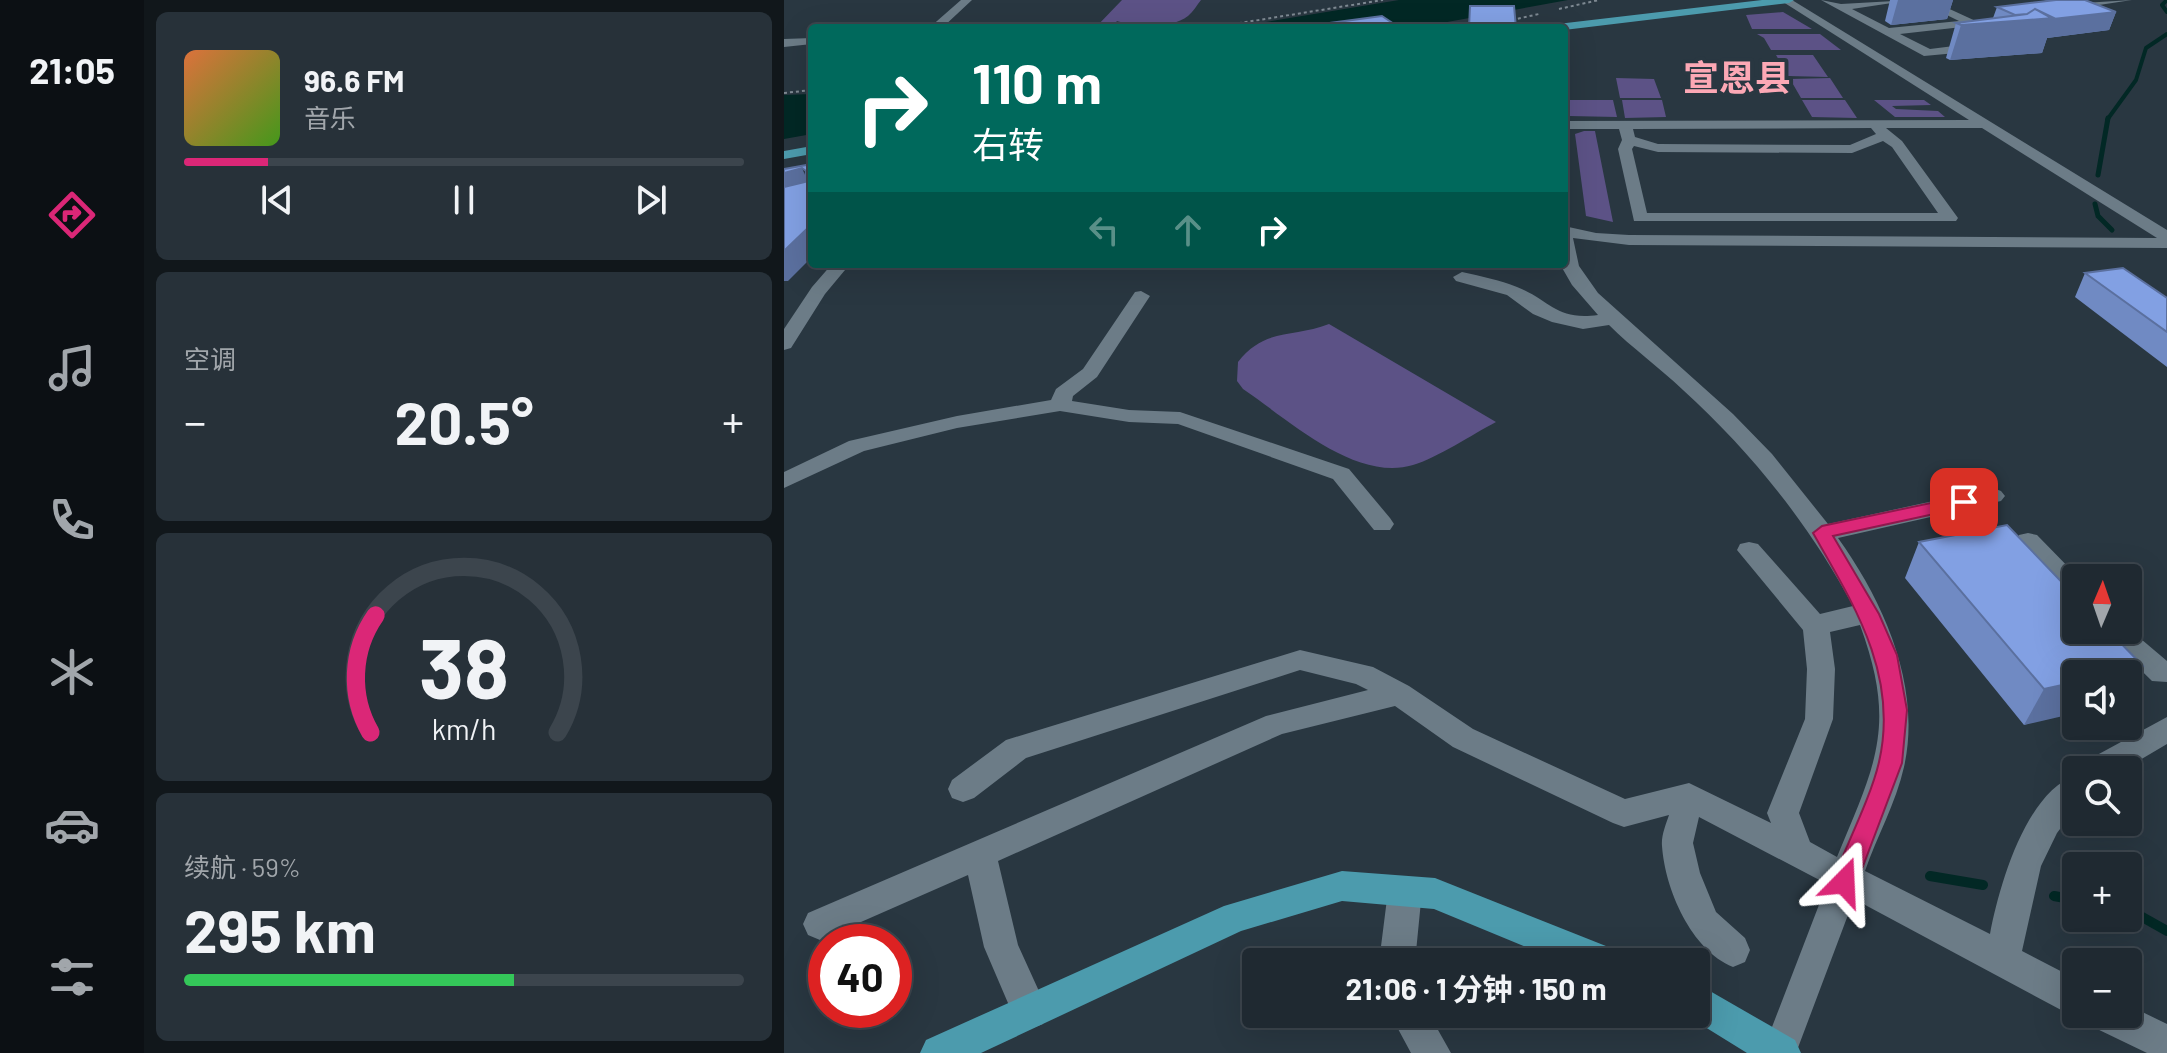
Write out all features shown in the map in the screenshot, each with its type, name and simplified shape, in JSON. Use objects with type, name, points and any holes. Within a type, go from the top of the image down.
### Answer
[{"type":"main road","points":[[1568,26],[1787,0]]},
{"type":"main road","points":[[784,155],[808,151]]},
{"type":"main road","points":[[939,1053],[1236,917],[1342,886],[1435,894],[1569,948]]},
{"type":"main road","points":[[1710,1009],[1781,1052]]},
{"type":"street","points":[[940,24],[967,0]]},
{"type":"street","points":[[1787,0],[2167,240]]},
{"type":"street","points":[[1826,0],[1928,53],[2015,42],[1921,0]]},
{"type":"street","points":[[1840,7],[1907,0]]},
{"type":"street","points":[[2049,0],[2066,7],[2127,0]]},
{"type":"street","points":[[1888,32],[1973,23]]},
{"type":"street","points":[[784,43],[808,41]]},
{"type":"street","points":[[1568,125],[1627,132],[1880,131],[1985,124]]},
{"type":"street","points":[[1627,132],[1658,148],[1852,149],[1880,131]]},
{"type":"street","points":[[1627,132],[1625,149],[1639,211],[1946,211],[1897,144],[1880,131]]},
{"type":"street","points":[[1568,234],[1629,240],[2167,240]]},
{"type":"street","points":[[1568,255],[1570,266],[1589,295],[1734,425],[1775,469],[1822,533],[1873,624],[1886,655],[1896,710],[1890,763],[1781,1052]]},
{"type":"street","points":[[784,344],[818,291],[838,268]]},
{"type":"street","points":[[1462,277],[1495,283],[1559,318],[1583,323],[1615,319]]},
{"type":"street","points":[[1060,405],[1063,393],[1090,373],[1141,296]]},
{"type":"street","points":[[784,481],[857,446],[957,422],[1060,405],[1129,416],[1180,418],[1341,474],[1382,524]]},
{"type":"street","points":[[1822,533],[1993,496]]},
{"type":"street","points":[[2028,541],[2062,576]]},
{"type":"street","points":[[1749,550],[1816,627],[1821,669],[1819,719],[1783,813],[1797,852]]},
{"type":"street","points":[[1816,627],[1836,618],[1873,624]]},
{"type":"street","points":[[2128,644],[2165,677]]},
{"type":"street","points":[[963,789],[1016,749],[1300,660],[1363,675],[1399,694],[1463,738],[1624,813],[1689,796],[2062,991]]},
{"type":"street","points":[[820,924],[1276,724],[1399,694]]},
{"type":"street","points":[[2121,756],[2167,729]]},
{"type":"street","points":[[1689,796],[1677,843],[1684,873],[1703,923],[1733,950]]},
{"type":"street","points":[[2003,960],[2007,929],[2030,853],[2062,799]]},
{"type":"street","points":[[980,853],[1001,947],[1030,1011]]},
{"type":"street","points":[[1399,948],[1405,891]]},
{"type":"street","points":[[1417,1028],[1432,1053]]},
{"type":"street","points":[[2135,1028],[2155,1038]]},
{"type":"path","points":[[1234,24],[1383,0]]},
{"type":"path","points":[[784,93],[808,90]]},
{"type":"shaded area","points":[[1122,0],[1201,0],[1188,16],[1172,23],[1130,24],[1117,21],[1114,24],[1099,24]]},
{"type":"shaded area","points":[[1399,0],[1568,0],[1436,24],[1253,24]]},
{"type":"shaded area","points":[[1783,12],[1812,29],[1752,29],[1746,15]]},
{"type":"shaded area","points":[[1757,34],[1820,34],[1841,50],[1771,50],[1764,38]]},
{"type":"shaded area","points":[[1776,55],[1813,55],[1828,77],[1788,76]]},
{"type":"shaded area","points":[[1616,78],[1654,79],[1661,98],[1620,98]]},
{"type":"shaded area","points":[[1830,78],[1843,98],[1801,98],[1790,79]]},
{"type":"shaded area","points":[[808,94],[808,135],[784,139],[784,95]]},
{"type":"shaded area","points":[[1568,100],[1613,100],[1617,117],[1569,116]]},
{"type":"shaded area","points":[[1622,100],[1662,100],[1666,117],[1625,118]]},
{"type":"shaded area","points":[[1802,100],[1845,100],[1857,118],[1812,117]]},
{"type":"shaded area","points":[[1874,100],[1924,100],[1931,105],[1892,106],[1896,109],[1938,111],[1945,117],[1895,117]]},
{"type":"shaded area","points":[[1595,131],[1613,222],[1586,216],[1575,134]]},
{"type":"shaded area","points":[[1329,324],[1496,422],[1423,462],[1391,468],[1368,465],[1346,457],[1302,431],[1243,389],[1237,381],[1238,362],[1259,343]]},
{"type":"building","points":[[2085,0],[2116,12],[2053,19],[2035,9],[2027,14],[2015,15],[1997,7]]},
{"type":"building","points":[[1470,6],[1514,6],[1516,24],[1469,24]]},
{"type":"building","points":[[2035,9],[2054,18],[1956,23],[2027,14]]},
{"type":"building","points":[[1382,16],[1394,24],[1331,24]]},
{"type":"building","points":[[808,165],[808,228],[784,251],[784,187],[805,182],[806,171],[802,168],[784,173],[784,169]]},
{"type":"building","points":[[2123,268],[2167,298],[2167,332],[2085,273]]},
{"type":"building","points":[[2007,525],[2062,582],[2062,644],[2122,644],[2137,660],[2062,660],[2062,685],[2044,689],[1919,542]]},
{"type":"waterway","points":[[2167,0],[2162,5],[2167,12]]},
{"type":"waterway","points":[[2108,119],[2136,80],[2146,48],[2167,34]]},
{"type":"waterway","points":[[2098,175],[2108,119]]},
{"type":"waterway","points":[[2095,204],[2098,216],[2112,230]]},
{"type":"waterway","points":[[1930,876],[1983,885]]},
{"type":"waterway","points":[[2054,896],[2062,897]]},
{"type":"waterway","points":[[2142,917],[2167,931]]},
{"type":"district","name":"宣恩县","points":[[1737,76]]},
{"type":"route","points":[[1844,882],[1890,763],[1896,710],[1886,655],[1869,614],[1822,533],[1964,502]]}]
